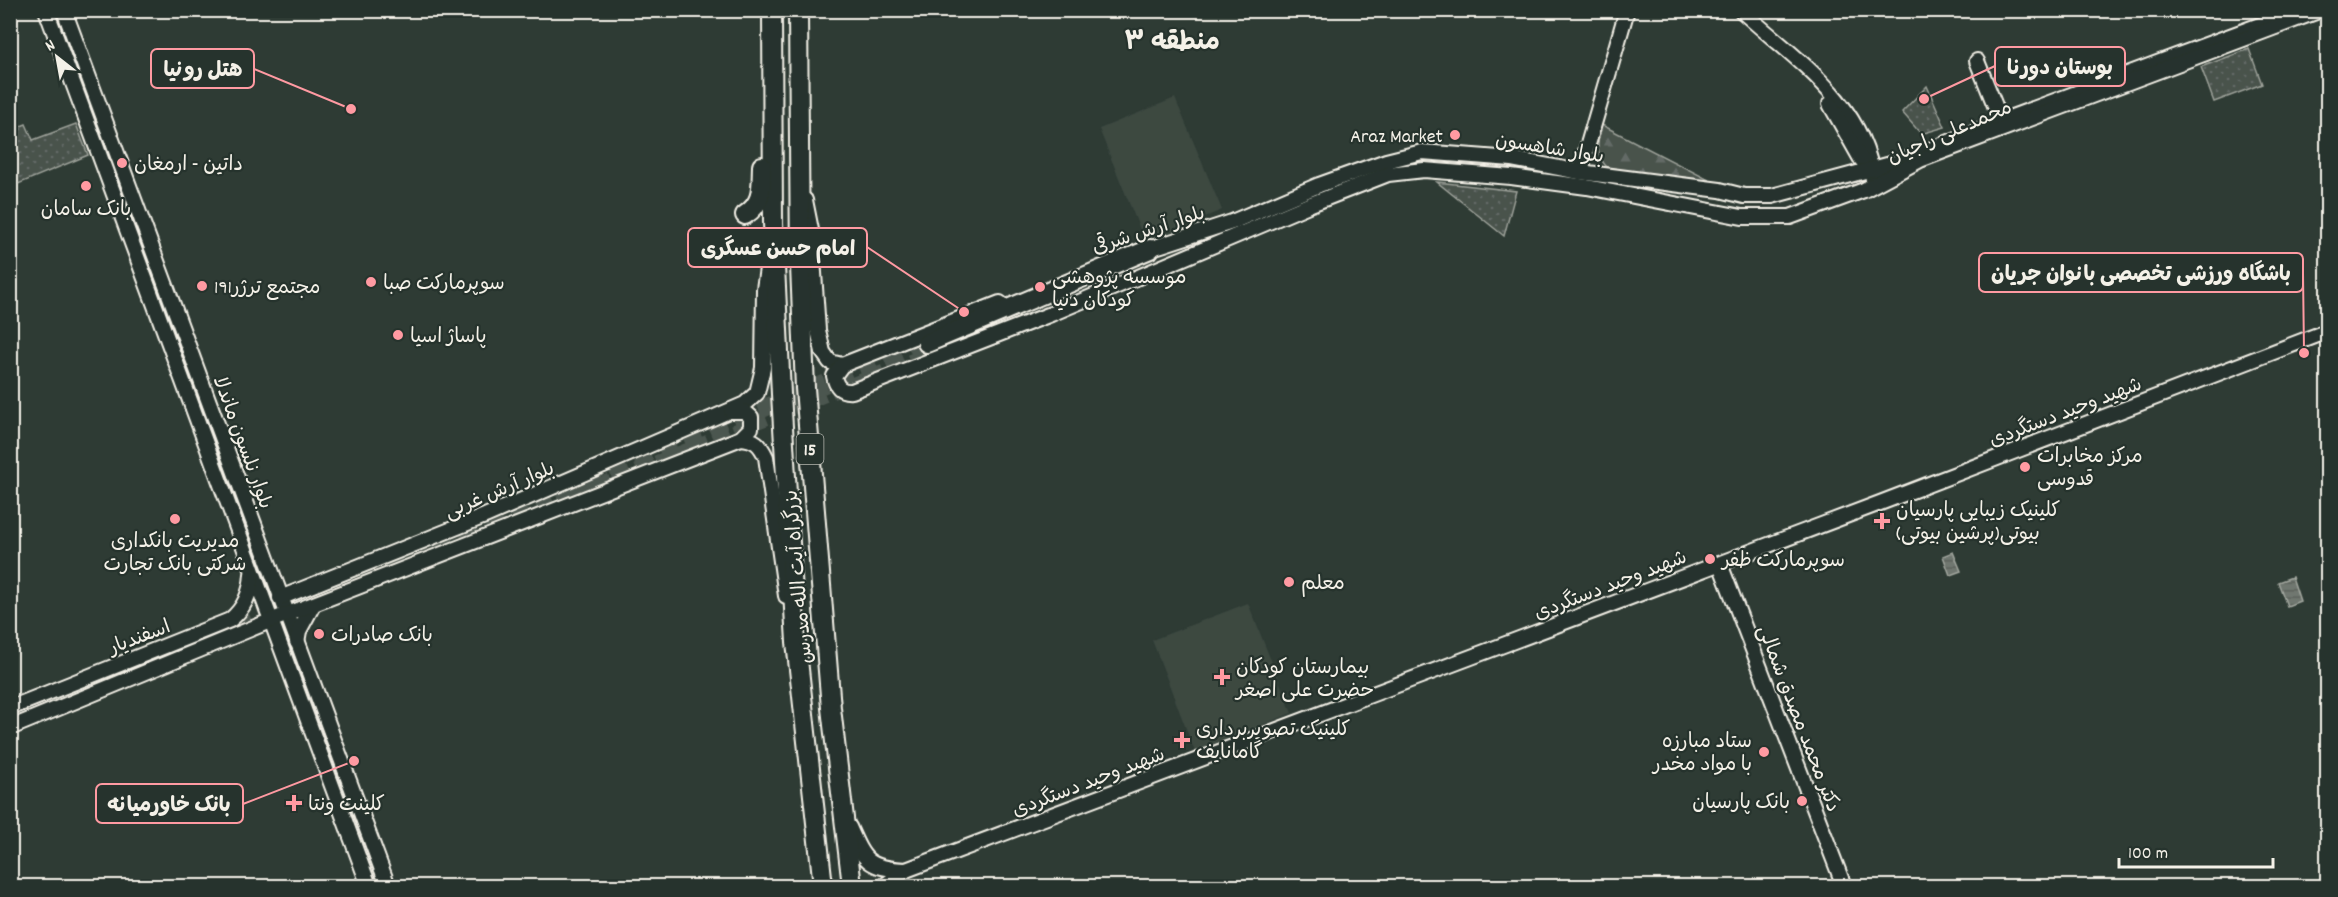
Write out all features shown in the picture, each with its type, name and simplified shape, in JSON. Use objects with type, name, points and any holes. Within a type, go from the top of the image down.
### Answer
[{"type":"highway","name":"بزرگراه آیت الله مدرس","points":[[772,10],[773,222],[781,394],[798,656],[821,882]]},
{"type":"highway","name":"بزرگراه آیت الله مدرس","points":[[798,10],[799,169],[805,388],[831,708],[852,886]]},
{"type":"highway","points":[[745,215],[756,208],[760,195],[765,130],[772,103]]},
{"type":"highway","points":[[928,348],[1150,249]]},
{"type":"main road","name":"بلوار نلسون ماندلا","points":[[46,10],[369,886]]},
{"type":"main road","name":"بلوار نلسون ماندلا","points":[[64,10],[388,886]]},
{"type":"main road","points":[[1580,172],[1627,10]]},
{"type":"main road","points":[[1729,10],[1798,68],[1835,110],[1861,159],[1872,170]]},
{"type":"main road","points":[[1741,10],[1806,66],[1840,102],[1860,133],[1872,170],[1868,188]]},
{"type":"main road","name":"محمدعلی راجیان","points":[[1868,188],[1920,160],[2002,125],[2300,10]]},
{"type":"main road","name":"محمدعلی راجیان","points":[[1872,170],[2320,10]]},
{"type":"main road","points":[[1977,61],[2002,125]]},
{"type":"main road","name":"بلوار شاهسون","points":[[1234,228],[1319,185],[1386,161],[1422,152],[1512,159],[1580,172],[1720,190],[1744,196],[1772,196],[1872,170]]},
{"type":"main road","points":[[1472,173],[1480,168],[1481,163],[1477,156]]},
{"type":"main road","points":[[799,169],[811,230],[818,330],[822,352],[830,362],[842,365]]},
{"type":"main road","name":"بلوار شاهسون","points":[[1234,228],[1388,174],[1424,170],[1472,173],[1587,187],[1742,217],[1790,217],[1868,188]]},
{"type":"main road","name":"بلوار آرش غربی","points":[[280,598],[485,516],[745,404],[757,393],[761,381],[764,289],[773,222]]},
{"type":"main road","name":"بلوار آرش شرقی","points":[[1234,228],[1051,314],[852,391],[845,392],[835,383],[834,376],[842,365],[1032,290],[1150,249],[1234,228]]},
{"type":"main road","name":"بلوار آرش شرقی","points":[[928,348],[1051,314]]},
{"type":"main road","name":"شهید وحید دستگردی","points":[[884,886],[906,870],[1720,564],[2328,331]]},
{"type":"main road","points":[[731,411],[744,411],[751,417],[751,428],[741,438]]},
{"type":"main road","name":"بلوار آرش غربی","points":[[270,621],[741,438]]},
{"type":"main road","points":[[741,438],[752,439],[761,446],[766,457],[779,554],[798,656]]},
{"type":"main road","name":"بلوار آرش غربی","points":[[335,596],[356,582],[476,535]]},
{"type":"main road","name":"دکتر محمد مصدق شمالی","points":[[1720,564],[1844,886]]},
{"type":"main road","name":"اسفندیار","points":[[10,708],[230,620],[245,602],[251,586],[252,572]]},
{"type":"main road","points":[[297,642],[299,631],[313,604]]},
{"type":"main road","name":"اسفندیار","points":[[10,728],[270,621]]},
{"type":"main road","name":"شهید وحید دستگردی","points":[[842,811],[867,861],[883,869],[906,870]]},
{"type":"shaded area","points":[[1175,98],[1222,210],[1145,242],[1099,129]]},
{"type":"shaded area","points":[[1953,552],[1961,571],[1950,575],[1943,556]]},
{"type":"shaded area","points":[[2292,577],[2300,601],[2287,606],[2278,582]]},
{"type":"shaded area","name":"بیمارستان کودکان حضرت علی اصغر","points":[[1248,603],[1292,713],[1195,752],[1152,640]]},
{"type":"green space","points":[[2249,49],[2262,84],[2214,102],[2201,67]]},
{"type":"green space","points":[[1927,86],[1945,127],[1921,134],[1902,112]]},
{"type":"green space","points":[[26,124],[33,140],[76,124],[88,155],[11,187],[11,130]]},
{"type":"green space","points":[[1600,124],[1711,181],[1709,186],[1609,169],[1599,154]]},
{"type":"green space","points":[[1437,182],[1516,191],[1504,236]]},
{"type":"tunnel","points":[[211,639],[286,605],[499,522],[744,416],[927,343]]},
{"type":"tunnel","points":[[539,509],[928,354]]},
{"type":"tunnel","points":[[10,715],[37,701]]},
{"type":"place","name":"بوستان دورنا","points":[[1924,99]]},
{"type":"place","name":"هتل رونیا","points":[[351,109]]},
{"type":"place","name":"Araz Market","points":[[1455,135]]},
{"type":"place","name":"داتین - ارمغان","points":[[122,163]]},
{"type":"place","name":"بانک سامان","points":[[86,186]]},
{"type":"place","name":"سوپرمارکت صبا","points":[[371,282]]},
{"type":"place","name":"مجتمع ترژر191","points":[[202,286]]},
{"type":"place","name":"موسسه پژوهشی کودکان دنیا","points":[[1040,287]]},
{"type":"place","name":"امام حسن عسگری","points":[[964,312]]},
{"type":"place","name":"پاساژ اسیا","points":[[398,335]]},
{"type":"place","name":"باشگاه ورزشی تخصصی بانوان جریان","points":[[2304,353]]},
{"type":"place","name":"مرکز مخابرات قدوسی","points":[[2025,467]]},
{"type":"place","name":"مدیریت بانکداری شرکتی بانک تجارت","points":[[175,519]]},
{"type":"place","name":"کلینیک زیبایی پارسیان بیوتی(پرشین بیوتی)","points":[[1882,521]]},
{"type":"place","name":"سوپرمارکت ظفر","points":[[1710,559]]},
{"type":"place","name":"معلم","points":[[1289,582]]},
{"type":"place","name":"بانک صادرات","points":[[319,634]]},
{"type":"place","name":"بیمارستان کودکان حضرت علی اصغر","points":[[1222,677]]},
{"type":"place","name":"کلینیک تصویربرداری گامانایف","points":[[1182,740]]},
{"type":"place","name":"ستاد مبارزه با مواد مخدر","points":[[1764,752]]},
{"type":"place","name":"بانک خاورمیانه","points":[[354,761]]},
{"type":"place","name":"بانک پارسیان","points":[[1802,801]]},
{"type":"place","name":"کلینت ونتا","points":[[294,803]]},
{"type":"district","name":"منطقه ۳","points":[[1172,40]]}]
